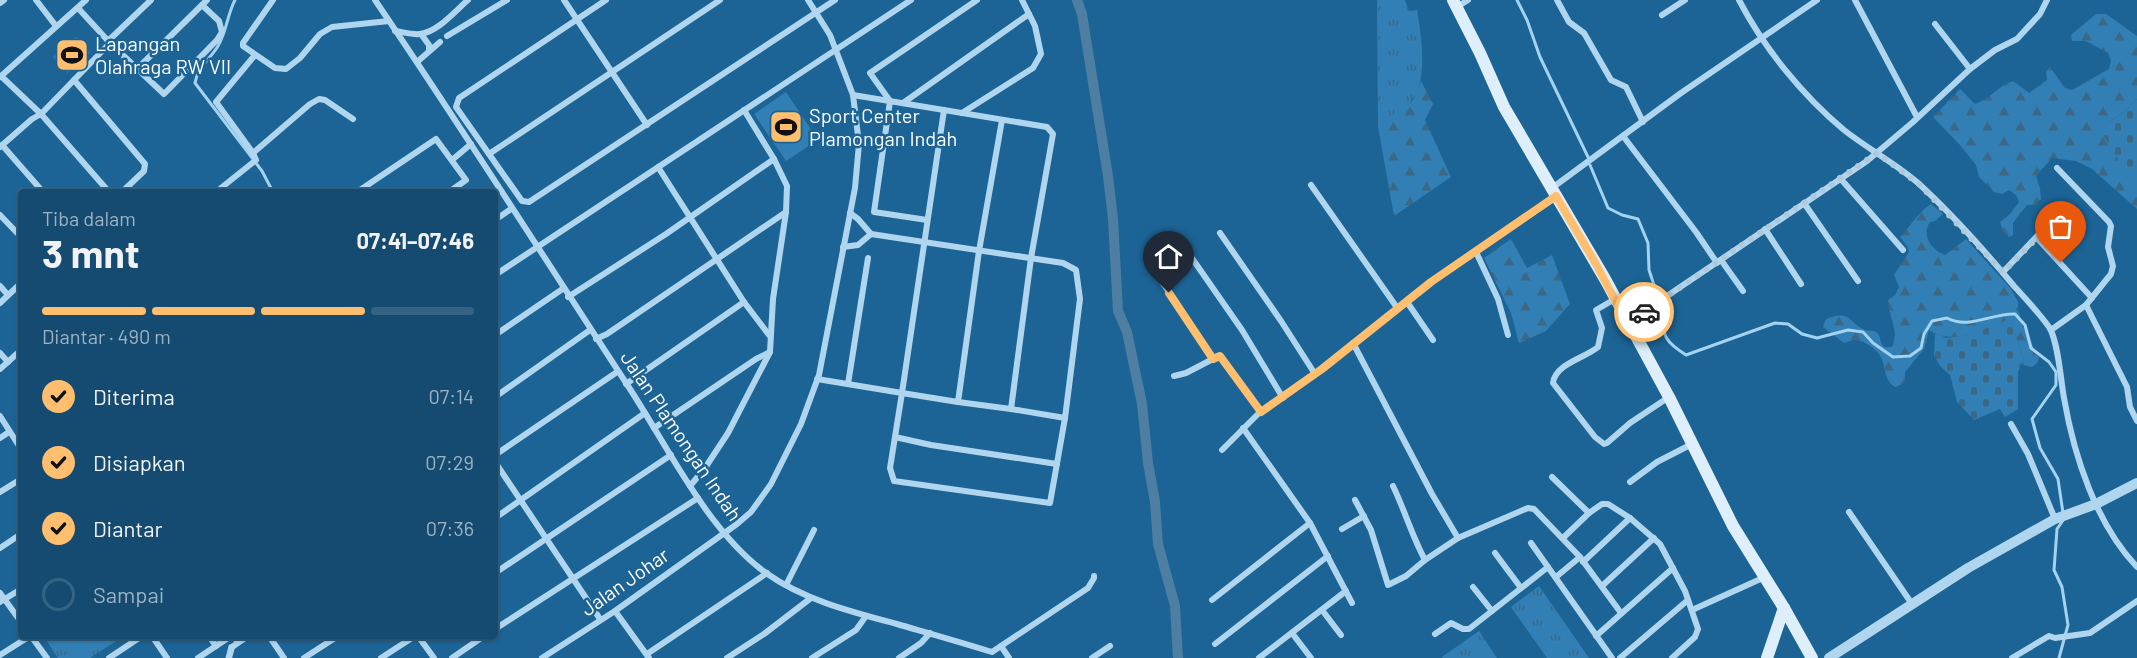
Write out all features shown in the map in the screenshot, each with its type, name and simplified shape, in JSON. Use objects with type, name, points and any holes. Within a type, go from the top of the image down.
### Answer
[{"type":"main road","points":[[1459,2],[1504,107],[1669,397],[1733,526],[1812,658]]},
{"type":"main road","points":[[1767,658],[1784,608]]},
{"type":"street","points":[[0,3],[4,0]]},
{"type":"street","points":[[36,0],[56,26]]},
{"type":"street","points":[[86,0],[1,76],[41,114],[106,189]]},
{"type":"street","points":[[40,189],[1,146],[41,114],[151,0]]},
{"type":"street","points":[[273,0],[243,43],[244,48],[275,68],[286,69],[300,58],[320,34],[332,27],[389,21]]},
{"type":"street","name":"Jalan Plamongan Indah","points":[[375,0],[471,144],[511,209],[537,245],[698,498],[748,558],[786,585],[812,598],[992,652]]},
{"type":"street","points":[[395,31],[421,34],[444,21],[468,0]]},
{"type":"street","points":[[447,36],[507,0]]},
{"type":"street","points":[[564,0],[647,125]]},
{"type":"street","points":[[606,0],[456,102],[456,107],[522,201],[530,202],[835,0]]},
{"type":"street","points":[[489,154],[720,0]]},
{"type":"street","name":"Jalan Johar","points":[[542,658],[615,611],[751,512],[771,484],[801,424],[817,379],[850,213],[860,144],[853,95],[837,48],[807,0]]},
{"type":"street","points":[[498,273],[911,0]]},
{"type":"street","points":[[927,220],[874,212],[890,101],[870,73],[977,0]]},
{"type":"street","points":[[961,113],[1033,69],[1041,54],[1035,26],[1022,0]]},
{"type":"street","points":[[1557,0],[1569,22],[1584,33],[1611,80],[1626,87],[1643,122]]},
{"type":"street","points":[[1662,15],[1684,0]]},
{"type":"street","points":[[1738,0],[1761,38],[1781,64],[1828,116],[1919,184],[2003,272],[2051,330],[2068,422],[2096,504],[2116,542],[2137,567]]},
{"type":"street","points":[[1222,450],[1261,412],[1315,374],[1431,282],[1476,252],[1623,136],[1817,0]]},
{"type":"street","points":[[1855,0],[1917,117]]},
{"type":"street","points":[[1627,323],[1877,153],[1970,69],[1995,50],[2017,39],[2040,14],[2047,0]]},
{"type":"street","points":[[78,8],[109,42],[137,69],[162,93],[165,94],[217,40],[222,32],[218,18],[204,3],[137,69]]},
{"type":"street","points":[[903,103],[1029,14]]},
{"type":"street","points":[[444,21],[454,30]]},
{"type":"street","points":[[1935,24],[1970,69]]},
{"type":"street","points":[[421,34],[429,45],[429,51]]},
{"type":"street","points":[[417,62],[440,42]]},
{"type":"street","points":[[220,189],[256,160],[216,102],[255,55]]},
{"type":"street","points":[[74,80],[145,164],[144,171],[125,189]]},
{"type":"street","points":[[853,95],[1047,128],[1053,134],[1031,258],[1011,409]]},
{"type":"street","points":[[253,153],[310,104],[319,99],[325,100],[353,119]]},
{"type":"street","points":[[690,486],[728,433],[770,352],[773,299],[786,212],[787,186],[774,159],[744,110]]},
{"type":"street","points":[[850,213],[872,234],[924,242],[980,251],[1063,263],[1076,270],[1080,299],[1065,418],[1050,503],[894,481],[890,468],[902,393],[924,242],[927,220],[944,110]]},
{"type":"street","points":[[958,402],[1002,120]]},
{"type":"street","points":[[1623,136],[1743,291]]},
{"type":"street","points":[[361,189],[436,139],[466,180],[453,189]]},
{"type":"street","points":[[452,160],[471,144]]},
{"type":"street","points":[[568,297],[774,159]]},
{"type":"street","points":[[657,167],[744,302],[770,335]]},
{"type":"street","points":[[2051,330],[2086,305],[2112,271],[2108,247],[2110,224],[2057,168]]},
{"type":"street","points":[[1840,178],[1903,250]]},
{"type":"street","points":[[1311,185],[1398,309]]},
{"type":"street","points":[[1804,203],[1857,282]]},
{"type":"street","points":[[498,218],[511,209]]},
{"type":"street","points":[[596,339],[718,260],[786,212]]},
{"type":"street","points":[[2003,272],[2060,213]]},
{"type":"street","points":[[0,215],[18,234]]},
{"type":"street","points":[[1766,229],[1801,284]]},
{"type":"street","points":[[1220,233],[1315,374]]},
{"type":"street","points":[[843,247],[858,245],[872,234]]},
{"type":"street","points":[[2037,238],[2092,298]]},
{"type":"street","points":[[1187,251],[1242,330],[1283,398]]},
{"type":"street","points":[[1476,252],[1498,299],[1508,335]]},
{"type":"street","points":[[848,384],[868,258]]},
{"type":"street","points":[[1156,274],[1213,359]]},
{"type":"street","points":[[0,286],[8,295]]},
{"type":"street","points":[[0,303],[18,287]]},
{"type":"street","points":[[498,333],[564,288]]},
{"type":"street","points":[[1615,299],[1596,310],[1602,328],[1598,347],[1564,367],[1554,378],[1553,383],[1595,437],[1606,444],[1650,408],[1669,397]]},
{"type":"street","points":[[626,384],[744,302]]},
{"type":"street","points":[[1407,302],[1433,340]]},
{"type":"street","points":[[2086,305],[2127,387],[2130,407],[2137,421]]},
{"type":"street","points":[[498,395],[590,330]]},
{"type":"street","points":[[1353,343],[1432,494],[1458,538]]},
{"type":"street","points":[[0,369],[18,352]]},
{"type":"street","points":[[654,428],[770,352]]},
{"type":"street","points":[[0,353],[8,362]]},
{"type":"street","points":[[1174,376],[1186,373],[1220,356],[1261,412]]},
{"type":"street","points":[[498,453],[617,372]]},
{"type":"street","points":[[817,379],[1065,418]]},
{"type":"street","points":[[498,516],[645,413]]},
{"type":"street","points":[[0,416],[18,445]]},
{"type":"street","points":[[2011,424],[2028,454],[2055,519]]},
{"type":"street","points":[[1243,428],[1310,523],[1352,603]]},
{"type":"street","points":[[0,438],[9,432]]},
{"type":"street","points":[[895,437],[931,445],[1057,464]]},
{"type":"street","points":[[1630,482],[1657,462],[1692,444]]},
{"type":"street","points":[[498,571],[671,455]]},
{"type":"street","points":[[498,467],[600,620]]},
{"type":"street","points":[[1552,477],[1589,513]]},
{"type":"street","points":[[0,492],[18,481]]},
{"type":"street","points":[[1829,658],[1968,568],[2055,519],[2096,504],[2137,483]]},
{"type":"street","points":[[1393,486],[1406,513],[1412,536],[1425,560]]},
{"type":"street","points":[[498,627],[698,498]]},
{"type":"street","points":[[1355,500],[1371,530],[1388,585],[1406,576],[1458,538],[1530,508],[1538,511],[1582,559],[1621,613]]},
{"type":"street","points":[[1563,538],[1589,513],[1606,503],[1630,518],[1654,538],[1666,552],[1688,600],[1698,632],[1672,658]]},
{"type":"street","points":[[1849,512],[1912,604]]},
{"type":"street","points":[[1342,529],[1364,516]]},
{"type":"street","points":[[1556,577],[1582,559],[1630,518]]},
{"type":"street","points":[[1212,600],[1310,523]]},
{"type":"street","points":[[786,585],[814,530]]},
{"type":"street","points":[[0,548],[18,536]]},
{"type":"street","points":[[1602,586],[1654,538]]},
{"type":"street","points":[[1531,543],[1612,658]]},
{"type":"street","points":[[1495,553],[1521,588]]},
{"type":"street","points":[[1215,644],[1328,556]]},
{"type":"street","points":[[1435,634],[1451,623],[1463,630],[1469,629],[1548,567]]},
{"type":"street","points":[[1596,636],[1673,568]]},
{"type":"street","points":[[615,611],[648,656],[767,573]]},
{"type":"street","points":[[984,658],[1062,603],[1088,588],[1094,576]]},
{"type":"street","points":[[1692,610],[1765,577]]},
{"type":"street","points":[[1473,587],[1492,611]]},
{"type":"street","points":[[2,601],[18,591]]},
{"type":"street","points":[[1260,658],[1346,591]]},
{"type":"street","points":[[0,593],[2,601],[18,619]]},
{"type":"street","points":[[727,658],[812,598]]},
{"type":"street","points":[[1620,658],[1688,600]]},
{"type":"street","points":[[2012,658],[2049,636],[2055,638],[2090,633],[2137,601]]},
{"type":"street","points":[[1322,610],[1341,635]]},
{"type":"street","points":[[812,658],[856,630],[866,616]]},
{"type":"street","points":[[899,658],[921,643],[930,633]]},
{"type":"street","points":[[1292,633],[1311,658]]},
{"type":"street","points":[[0,656],[30,639]]},
{"type":"street","points":[[35,639],[47,658]]},
{"type":"street","points":[[109,658],[138,639]]},
{"type":"street","points":[[154,639],[167,658]]},
{"type":"street","points":[[211,639],[216,646]]},
{"type":"street","points":[[198,658],[226,639]]},
{"type":"street","points":[[229,658],[232,647],[244,639]]},
{"type":"street","points":[[271,639],[284,658]]},
{"type":"street","points":[[304,658],[333,639]]},
{"type":"street","points":[[381,658],[412,639]]},
{"type":"street","points":[[419,639],[432,657]]},
{"type":"street","points":[[452,658],[480,639]]},
{"type":"street","points":[[1001,646],[1009,658]]},
{"type":"street","points":[[1092,658],[1110,646]]},
{"type":"green space","points":[[1377,0],[1405,0],[1409,11],[1417,10],[1422,57],[1422,70],[1417,92],[1404,108],[1378,127]]},
{"type":"green space","points":[[2096,14],[2106,14],[2137,36],[2137,99],[2124,112],[2107,123],[2133,179],[2137,179],[2137,209],[2092,169],[2076,161],[2052,158],[2036,176],[2041,199],[2035,205],[2027,205],[2013,223],[2013,235],[2009,237],[2003,231],[2000,222],[2019,202],[2016,195],[2009,190],[2002,194],[1994,192],[1979,177],[1976,165],[1960,145],[1933,117],[1960,89],[1975,104],[2013,81],[2029,93],[2047,80],[2046,72],[2050,67],[2065,88],[2072,90],[2109,69],[2111,61],[2108,53],[2086,41],[2072,41],[2071,35]]},
{"type":"green space","name":"Lapangan Olahraga RW VII","points":[[76,37],[90,53],[67,73],[53,57]]},
{"type":"green space","points":[[1421,81],[1433,104],[1425,120],[1451,177],[1394,216],[1378,127],[1413,100]]},
{"type":"green space","name":"Sport Center Plamongan Indah","points":[[786,92],[818,140],[786,161],[754,114]]},
{"type":"green space","points":[[2137,99],[2137,179],[2133,179],[2126,172],[2103,135],[2107,123],[2124,112]]},
{"type":"green space","points":[[1931,204],[1943,214],[1930,222],[1927,227],[1927,237],[1935,250],[1945,255],[1966,239],[2011,289],[2018,302],[2023,326],[2039,358],[2032,367],[2023,365],[2024,361],[2011,322],[1958,337],[1938,335],[1929,330],[1924,349],[1905,372],[1905,381],[1895,387],[1885,373],[1882,358],[1871,347],[1858,340],[1844,343],[1823,327],[1826,319],[1845,316],[1865,330],[1877,332],[1884,347],[1892,347],[1895,335],[1888,300],[1895,295],[1899,287],[1894,275],[1909,252],[1900,237],[1918,215]]},
{"type":"green space","points":[[1511,239],[1527,268],[1552,255],[1570,304],[1546,331],[1519,343],[1511,313],[1484,258]]},
{"type":"green space","points":[[2007,320],[2011,322],[2024,361],[2018,372],[2018,409],[2005,417],[2000,409],[1974,420],[1957,402],[1950,375],[1940,366],[1934,355],[1935,334],[1946,338],[1969,335]]},
{"type":"green space","points":[[1539,586],[1589,658],[1547,658],[1511,607]]},
{"type":"green space","points":[[1479,631],[1497,658],[1442,657]]},
{"type":"green space","points":[[119,639],[90,658],[58,658],[46,640]]},
{"type":"waterway","points":[[235,0],[221,40],[201,68],[195,83],[262,171],[271,189]]},
{"type":"waterway","points":[[1077,0],[1082,14],[1108,176],[1113,219],[1118,311],[1127,332],[1142,404],[1158,544],[1175,606],[1178,658]]},
{"type":"waterway","points":[[1517,0],[1540,57],[1588,157]]},
{"type":"waterway","points":[[1590,165],[1608,208],[1638,219],[1648,243],[1649,270],[1659,300]]},
{"type":"waterway","points":[[1660,308],[1662,325],[1668,341],[1686,355],[1775,323],[1788,324],[1802,334],[1817,338],[1848,330],[1863,332],[1873,343],[1893,357],[1910,356],[1921,348],[1924,334],[1932,321],[1947,318],[1972,322],[2015,314],[2025,325],[2031,348],[2049,362],[2056,372],[2056,385],[2032,419],[2040,448],[2058,479],[2063,513]]},
{"type":"waterway","points":[[2059,658],[2068,625],[2062,587],[2054,570],[2057,529],[2064,519]]},
{"type":"waterway","points":[[227,658],[230,646]]},
{"type":"way so far","points":[[1644,312],[1877,153],[1919,184],[2003,272],[2037,238],[2061,263]]},
{"type":"place","name":"Lapangan Olahraga RW VII","points":[[72,55]]},
{"type":"place","name":"Sport Center Plamongan Indah","points":[[786,127]]},
{"type":"route","points":[[1169,293],[1213,359],[1220,356],[1261,412],[1322,369],[1450,268],[1556,196],[1627,323],[1644,312]]}]
